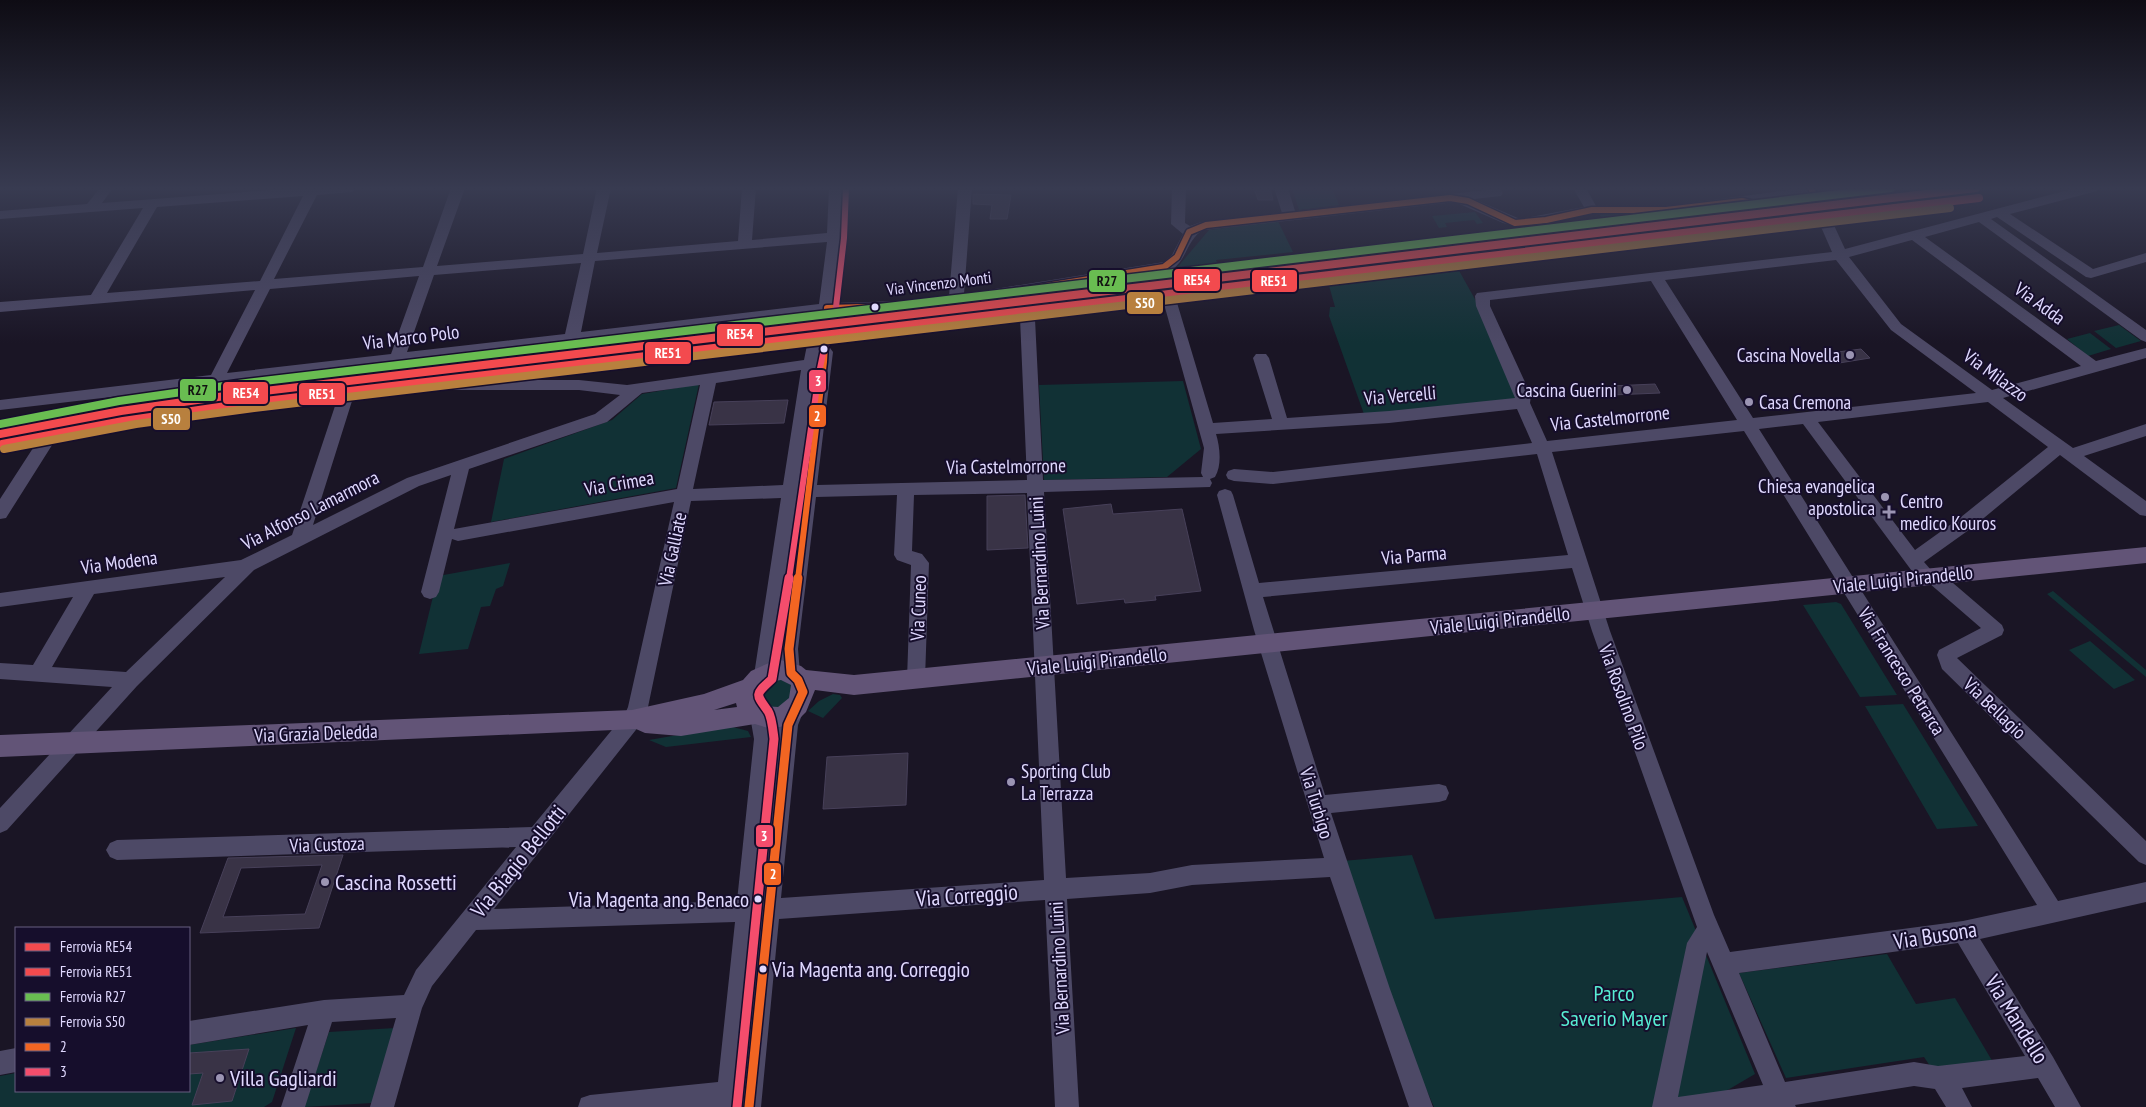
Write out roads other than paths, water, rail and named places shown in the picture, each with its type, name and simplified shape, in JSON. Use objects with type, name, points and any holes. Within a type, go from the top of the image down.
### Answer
[{"type":"main road","name":"Viale Luigi Pirandello","points":[[796,691],[1848,585],[1924,571],[2146,555]]},
{"type":"main road","points":[[776,671],[796,691],[779,718],[758,715],[748,705],[747,696],[756,682],[776,671]]},
{"type":"main road","name":"Via Grazia Deledda","points":[[632,720],[704,704],[756,682]]},
{"type":"main road","name":"Via Grazia Deledda","points":[[0,746],[632,720],[681,726],[758,715]]},
{"type":"street","points":[[96,299],[131,240]]},
{"type":"street","points":[[216,380],[287,240]]},
{"type":"street","points":[[397,359],[439,240]]},
{"type":"street","points":[[572,338],[593,240]]},
{"type":"street","points":[[745,240],[745,244]]},
{"type":"street","points":[[0,307],[800,240]]},
{"type":"street","points":[[756,682],[768,650],[790,492],[817,362],[826,338],[823,332],[834,240]]},
{"type":"street","points":[[956,299],[961,240]]},
{"type":"street","name":"Via Vincenzo Monti","points":[[827,308],[902,306],[1026,289],[1168,266],[1178,257],[1186,240]]},
{"type":"street","name":"Via Milazzo","points":[[1834,240],[1840,254],[1896,327],[2146,510]]},
{"type":"street","points":[[1656,277],[1840,254],[1892,240]]},
{"type":"street","name":"Via Adda","points":[[1921,240],[2096,368]]},
{"type":"street","points":[[2011,240],[2146,337]]},
{"type":"street","points":[[2039,240],[2091,274],[2146,257]]},
{"type":"street","name":"Via Rosolino Pilo","points":[[1656,277],[1482,296],[1483,306],[1523,395],[1522,403],[1542,447],[1595,611],[1709,932],[1781,1101]]},
{"type":"street","name":"Via Francesco Petrarca","points":[[1656,277],[2053,912]]},
{"type":"street","name":"Via Bernardino Luini","points":[[1026,289],[1067,1107]]},
{"type":"street","points":[[1027,315],[1170,299],[1212,448],[1206,478],[1209,491],[1225,495],[1238,487],[1234,475],[1224,470],[1206,478]]},
{"type":"street","name":"Via Marco Polo","points":[[0,405],[827,308]]},
{"type":"street","name":"Via Castelmorrone","points":[[1234,475],[1273,478],[1990,396],[2096,368],[2146,352]]},
{"type":"street","points":[[1261,358],[1281,424]]},
{"type":"street","points":[[0,445],[200,412],[451,385],[579,385],[621,390],[637,389],[817,362]]},
{"type":"street","points":[[749,1107],[788,725],[796,691],[788,649],[808,491],[817,362]]},
{"type":"street","name":"Via Galliate","points":[[632,720],[638,707],[709,378]]},
{"type":"street","name":"Via Alfonso Lamarmora","points":[[0,823],[130,680],[244,567],[408,484],[601,418],[637,389]]},
{"type":"street","points":[[300,538],[346,396]]},
{"type":"street","name":"Via Vercelli","points":[[1206,429],[1389,417],[1522,403]]},
{"type":"street","points":[[1806,417],[1924,571],[1967,522],[2065,451],[2146,430]]},
{"type":"street","points":[[0,513],[49,437]]},
{"type":"street","points":[[430,592],[460,466]]},
{"type":"street","name":"Via Castelmorrone","points":[[808,491],[1035,487],[1206,478]]},
{"type":"street","name":"Via Cuneo","points":[[906,490],[903,555],[916,559],[920,563],[916,679]]},
{"type":"street","name":"Via Crimea","points":[[458,534],[684,494],[790,492]]},
{"type":"street","name":"Via Turbigo","points":[[1225,495],[1252,591],[1336,867],[1377,990],[1421,1107]]},
{"type":"street","name":"Via Parma","points":[[1252,591],[1579,561]]},
{"type":"street","name":"Via Modena","points":[[0,600],[244,567]]},
{"type":"street","name":"Via Bellagio","points":[[1924,571],[1995,630],[1949,652],[1946,655],[1948,662],[2146,855]]},
{"type":"street","points":[[39,673],[88,588]]},
{"type":"street","points":[[0,671],[130,680]]},
{"type":"street","points":[[590,1107],[727,1100],[764,739],[758,715]]},
{"type":"street","name":"Via Biagio Bellotti","points":[[382,1107],[411,1006],[424,978],[632,720]]},
{"type":"street","points":[[1317,805],[1439,793]]},
{"type":"street","name":"Via Custoza","points":[[117,850],[537,837]]},
{"type":"street","name":"Via Correggio","points":[[469,920],[747,910],[1150,883],[1192,875],[1336,867]]},
{"type":"street","name":"Via Busona","points":[[1722,964],[1963,932],[2146,892]]},
{"type":"street","points":[[1664,1107],[1698,943],[1709,932]]},
{"type":"street","name":"Via Mandello","points":[[1963,932],[2069,1107]]},
{"type":"street","points":[[190,1033],[324,1011],[411,1006]]},
{"type":"street","points":[[293,1107],[324,1011]]},
{"type":"street","points":[[0,1063],[15,1060]]},
{"type":"street","points":[[1682,1107],[1781,1101],[1914,1074],[1952,1097],[1987,1074],[2045,1065]]},
{"type":"rail line","name":"R27","points":[[0,424],[119,401],[238,384],[1455,240]]},
{"type":"rail line","name":"RE54","points":[[0,434],[121,411],[239,394],[1540,240]]},
{"type":"rail line","name":"RE51","points":[[2,444],[123,421],[240,404],[1627,240]]},
{"type":"rail line","name":"S50","points":[[4,449],[136,424],[254,408],[1682,240]]},
{"type":"place","name":"Cascina Novella","points":[[1850,355]]},
{"type":"place","name":"Cascina Guerini","points":[[1627,390]]},
{"type":"place","name":"Casa Cremona","points":[[1749,402]]},
{"type":"place","name":"Chiesa evangelica apostolica","points":[[1885,497]]},
{"type":"place","name":"Centro medico Kouros","points":[[1889,512]]},
{"type":"place","name":"Sporting Club La Terrazza","points":[[1011,782]]},
{"type":"place","name":"Cascina Rossetti","points":[[325,882]]},
{"type":"place","name":"Via Magenta ang. Benaco","points":[[758,899]]},
{"type":"place","name":"Via Magenta ang. Correggio","points":[[763,969]]},
{"type":"place","name":"Villa Gagliardi","points":[[220,1078]]},
{"type":"park label","name":"Parco Saverio Mayer","points":[[1614,1006]]}]
